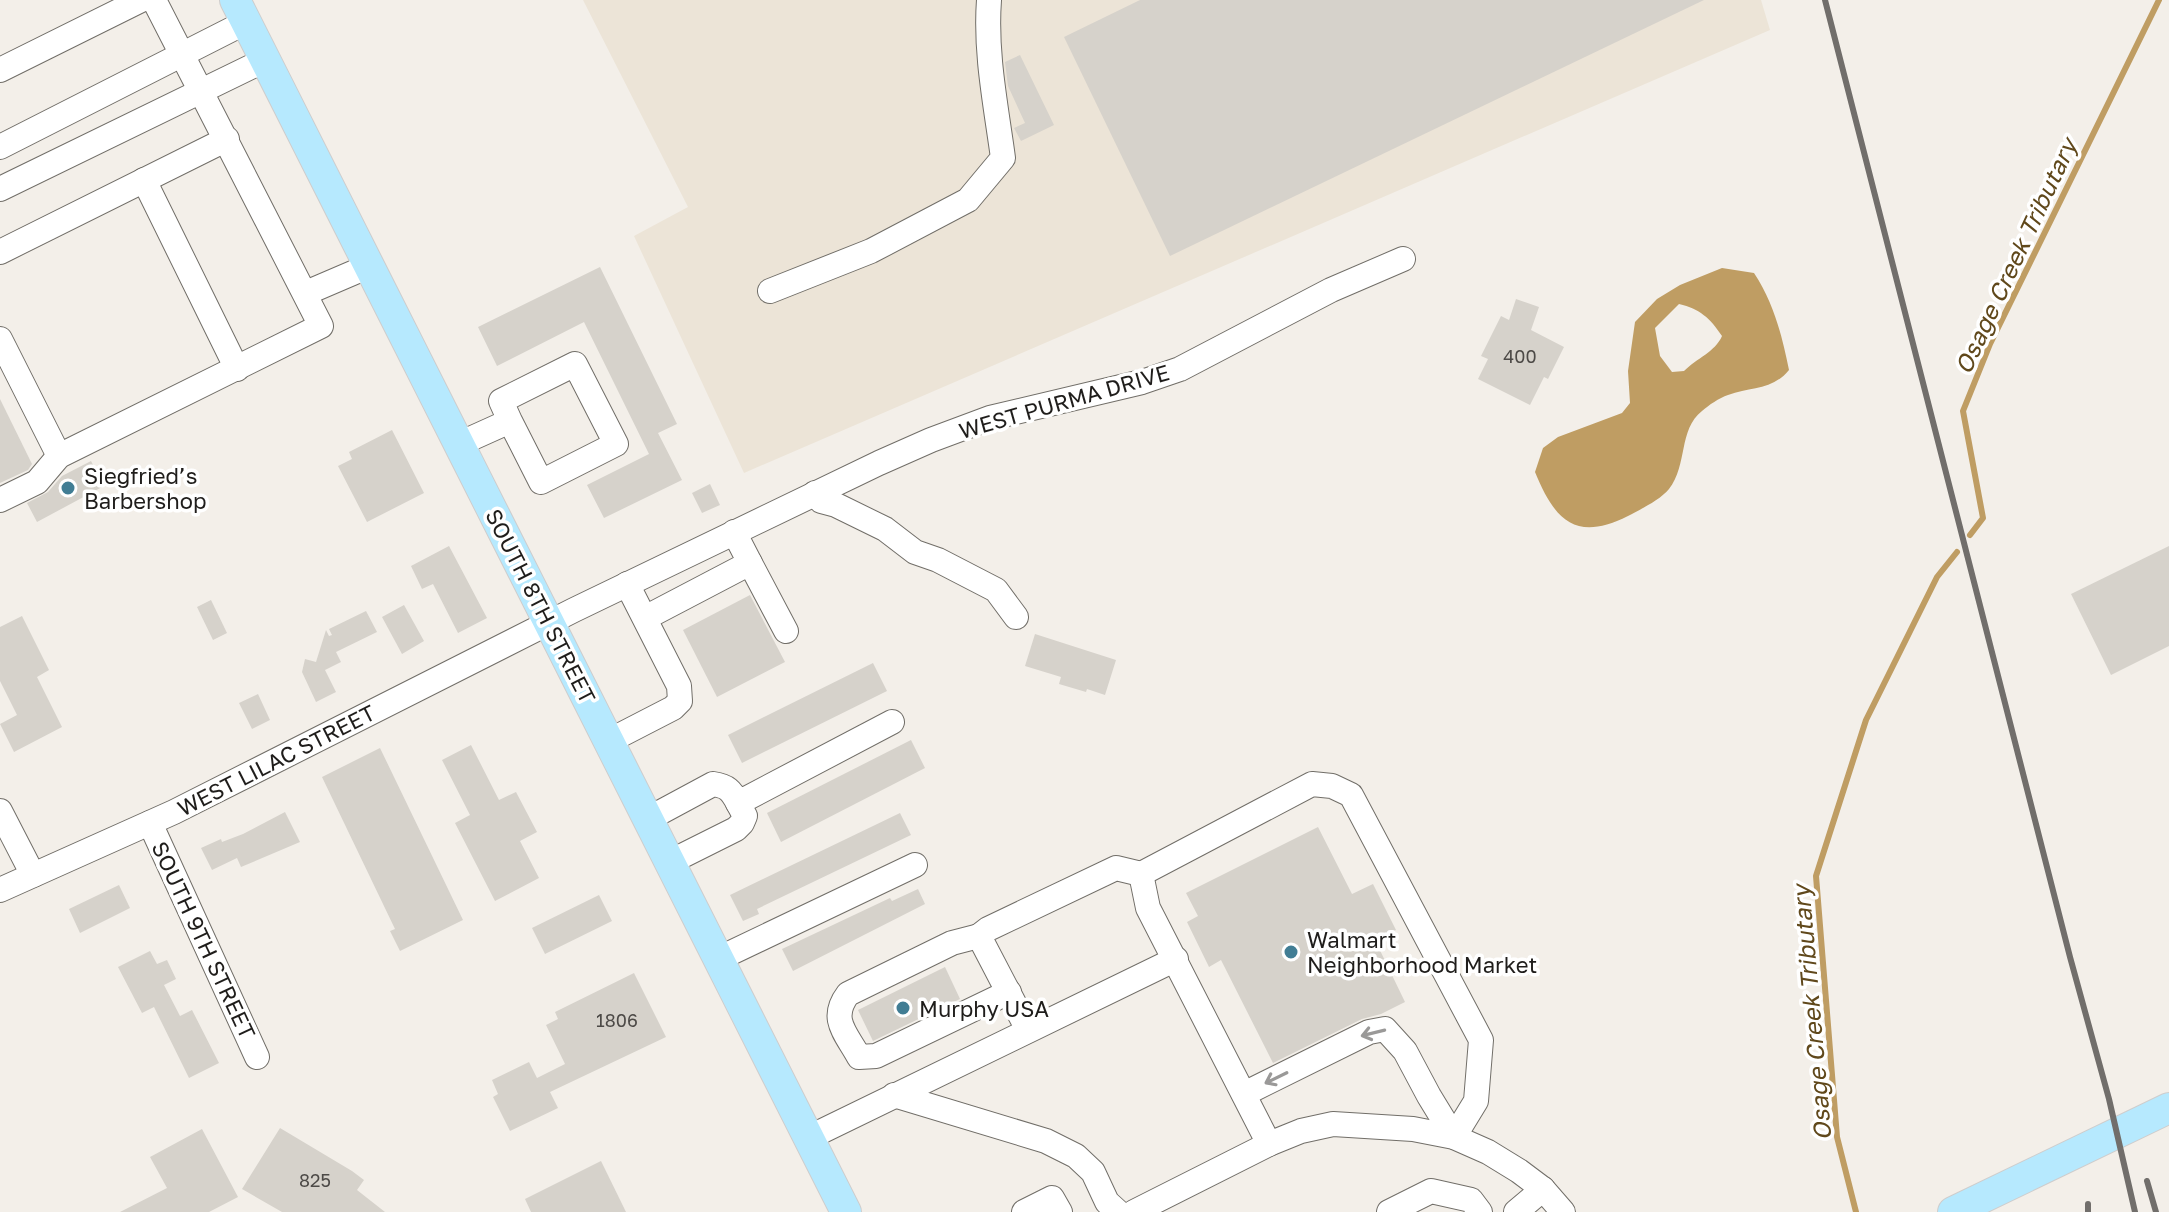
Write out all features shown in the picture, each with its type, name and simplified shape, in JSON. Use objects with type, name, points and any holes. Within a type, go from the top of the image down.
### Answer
[{"type":"main road","name":"SOUTH 8TH STREET","points":[[240,11],[846,1212]]},
{"type":"main road","points":[[1953,1212],[2169,1108]]},
{"type":"street","points":[[0,70],[141,0]]},
{"type":"street","points":[[0,500],[37,482],[59,456],[321,326],[154,0]]},
{"type":"street","points":[[770,291],[871,251],[968,200],[1003,158],[987,22],[989,0]]},
{"type":"street","points":[[0,147],[182,55],[240,11]]},
{"type":"street","points":[[0,189],[265,60]]},
{"type":"street","points":[[0,252],[227,139]]},
{"type":"street","points":[[144,180],[237,369]]},
{"type":"street","name":"WEST PURMA DRIVE","points":[[549,622],[931,440],[990,418],[1142,382],[1180,369],[1331,290],[1403,259]]},
{"type":"street","points":[[306,293],[369,266]]},
{"type":"street","points":[[0,339],[59,456]]},
{"type":"street","points":[[575,364],[616,444],[541,482],[510,421],[501,401],[575,364]]},
{"type":"street","points":[[459,444],[510,421]]},
{"type":"street","points":[[815,493],[821,501],[885,529],[915,552],[938,560],[996,590],[1016,617]]},
{"type":"street","points":[[734,532],[786,631]]},
{"type":"street","points":[[645,618],[750,563]]},
{"type":"street","points":[[609,741],[673,708],[680,701],[679,686],[627,584]]},
{"type":"street","name":"WEST LILAC STREET","points":[[0,890],[150,823],[549,622]]},
{"type":"street","points":[[738,803],[892,722]]},
{"type":"street","points":[[648,819],[713,784],[732,791],[745,816],[736,829],[670,862]]},
{"type":"street","points":[[1009,992],[876,1056],[859,1057],[839,1020],[838,1007],[848,994],[952,943],[979,936],[1116,868],[1141,874],[1312,784],[1332,786],[1351,795],[1481,1040],[1476,1101],[1454,1137]]},
{"type":"street","points":[[0,811],[33,875]]},
{"type":"street","name":"SOUTH 9TH STREET","points":[[150,823],[257,1057]]},
{"type":"street","points":[[718,959],[915,865]]},
{"type":"street","points":[[1141,874],[1148,908],[1269,1144]]},
{"type":"street","points":[[979,936],[1028,1030]]},
{"type":"street","points":[[808,1138],[1176,959]]},
{"type":"street","points":[[1244,1094],[1369,1032],[1385,1029],[1405,1051],[1454,1137]]},
{"type":"street","points":[[906,1042],[925,1080]]},
{"type":"street","points":[[894,1095],[1046,1141],[1066,1151],[1093,1172],[1107,1202],[1118,1212]]},
{"type":"street","points":[[1134,1212],[1269,1144],[1301,1131],[1333,1124],[1413,1129],[1454,1137],[1488,1152],[1543,1189],[1563,1212]]},
{"type":"street","points":[[1516,1212],[1543,1189]]},
{"type":"street","points":[[1389,1212],[1431,1191],[1471,1200],[1480,1212]]},
{"type":"street","points":[[1024,1212],[1052,1198],[1060,1212]]},
{"type":"shaded area","points":[[583,0],[1761,0],[1770,30],[744,473],[634,236],[688,207]]},
{"type":"shaded area","points":[[1722,268],[1754,273],[1772,308],[1789,370],[1776,381],[1725,396],[1702,411],[1689,428],[1675,480],[1656,501],[1610,524],[1594,527],[1570,522],[1551,503],[1535,472],[1543,448],[1558,437],[1622,413],[1630,403],[1628,371],[1635,322],[1657,299],[1680,285]],"holes":[[[1679,304],[1704,315],[1722,336],[1710,351],[1684,371],[1672,372],[1660,356],[1655,328]]]},
{"type":"building","points":[[1140,0],[1704,0],[1170,256],[1064,37]]},
{"type":"building","points":[[1020,55],[1054,125],[1021,141],[1014,128],[1025,123],[1008,86],[1005,62]]},
{"type":"building","points":[[600,267],[677,424],[658,433],[682,480],[604,518],[587,485],[649,454],[584,322],[497,366],[478,327]]},
{"type":"building","points":[[1516,299],[1539,307],[1531,330],[1564,347],[1530,405],[1478,379],[1488,359],[1481,356],[1501,316],[1509,320]]},
{"type":"building","points":[[0,399],[32,464],[28,470],[0,483]]},
{"type":"building","points":[[392,430],[424,493],[367,522],[338,466],[352,459],[349,452]]},
{"type":"building","points":[[91,461],[104,486],[37,522],[27,503],[48,492],[62,476]]},
{"type":"building","points":[[710,484],[720,505],[702,513],[692,493]]},
{"type":"building","points":[[449,546],[487,618],[458,633],[433,584],[422,589],[411,566]]},
{"type":"building","points":[[2169,546],[2169,646],[2111,675],[2071,594]]},
{"type":"building","points":[[750,595],[785,662],[717,697],[683,630]]},
{"type":"building","points":[[211,600],[227,633],[213,640],[197,607]]},
{"type":"building","points":[[404,605],[424,641],[402,654],[382,617]]},
{"type":"building","points":[[366,611],[377,632],[336,652],[341,662],[325,670],[336,692],[316,702],[302,672],[305,659],[316,662],[326,630],[329,636],[332,635],[329,629]]},
{"type":"building","points":[[22,616],[49,670],[37,677],[62,727],[14,752],[0,724],[17,715],[0,681],[0,627]]},
{"type":"building","points":[[1035,634],[1116,660],[1105,695],[1059,684],[1061,677],[1025,666]]},
{"type":"building","points":[[873,663],[887,691],[742,763],[728,735]]},
{"type":"building","points":[[258,694],[270,720],[252,729],[239,703]]},
{"type":"building","points":[[911,740],[925,768],[781,842],[767,813]]},
{"type":"building","points":[[471,745],[499,800],[516,792],[537,832],[520,841],[539,878],[495,901],[455,823],[470,815],[442,760]]},
{"type":"building","points":[[380,748],[463,920],[400,951],[390,931],[395,929],[322,777]]},
{"type":"building","points":[[285,812],[300,842],[241,867],[237,858],[212,870],[201,848],[243,834]]},
{"type":"building","points":[[900,813],[911,835],[757,909],[759,914],[743,921],[730,895]]},
{"type":"building","name":"Walmart Neighborhood Market","points":[[1318,827],[1352,894],[1373,884],[1396,930],[1375,940],[1405,1002],[1362,1019],[1273,1063],[1221,960],[1209,967],[1187,922],[1198,916],[1186,893]]},
{"type":"building","points":[[119,885],[130,908],[80,933],[69,909]]},
{"type":"building","points":[[918,889],[925,904],[793,971],[782,949],[890,898],[892,901]]},
{"type":"building","points":[[599,895],[612,921],[545,954],[532,928]]},
{"type":"building","points":[[150,951],[157,964],[167,960],[176,979],[164,985],[180,1016],[192,1010],[219,1063],[189,1078],[154,1007],[142,1013],[118,967]]},
{"type":"building","points":[[945,967],[960,999],[873,1041],[858,1010]]},
{"type":"building","points":[[634,973],[666,1037],[550,1092],[558,1108],[510,1131],[493,1097],[498,1094],[492,1080],[529,1062],[537,1078],[565,1064],[546,1025],[558,1019],[555,1012]]},
{"type":"building","points":[[280,1128],[364,1180],[357,1190],[385,1212],[282,1212],[242,1189]]},
{"type":"building","points":[[202,1129],[238,1197],[209,1212],[120,1212],[167,1188],[150,1157]]},
{"type":"building","points":[[601,1161],[626,1212],[531,1212],[525,1199]]},
{"type":"waterway","name":"Osage Creek Tributary","points":[[1970,535],[1983,518],[1963,411],[1990,344],[2159,0]]},
{"type":"waterway","name":"Osage Creek Tributary","points":[[1856,1212],[1837,1137],[1816,876],[1866,720],[1937,577],[1957,552]]},
{"type":"railway","points":[[1825,0],[2109,1099],[2135,1212]]},
{"type":"railway","points":[[2147,1181],[2156,1212]]},
{"type":"railway","points":[[2088,1204],[2088,1212]]},
{"type":"place","name":"Siegfried’s Barbershop","points":[[68,488]]},
{"type":"place","name":"Walmart Neighborhood Market","points":[[1291,952]]},
{"type":"place","name":"Murphy USA","points":[[903,1008]]}]
